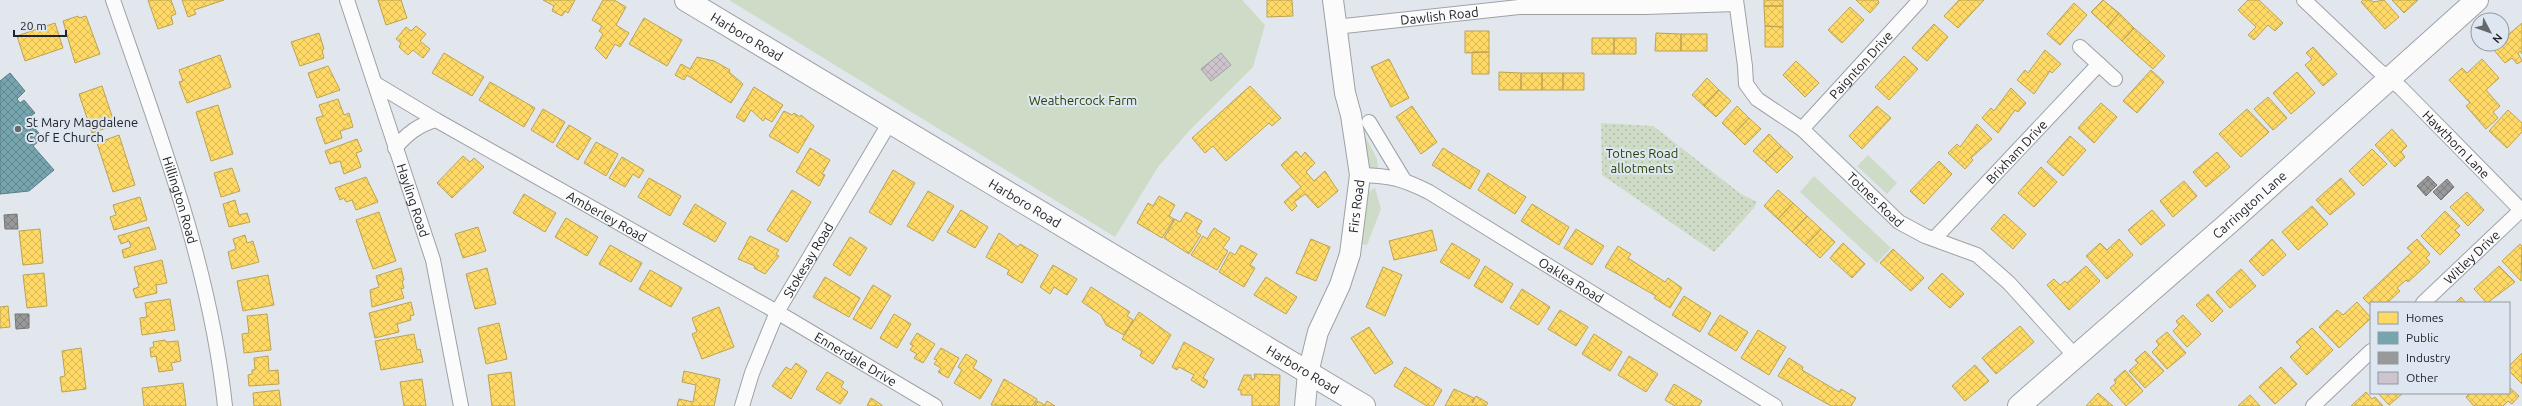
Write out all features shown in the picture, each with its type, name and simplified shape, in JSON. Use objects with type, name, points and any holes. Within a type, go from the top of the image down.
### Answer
[{"type":"main road","name":"Harboro Road","points":[[686,0],[1364,406]]},
{"type":"main road","name":"Carrington Lane","points":[[2019,406],[2231,222],[2477,0]]},
{"type":"street","name":"Hillington Road","points":[[113,0],[184,206],[207,295],[225,406]]},
{"type":"street","name":"Hayling Road","points":[[347,0],[433,260],[461,406]]},
{"type":"street","name":"Firs Road","points":[[1306,406],[1308,373],[1318,332],[1340,285],[1350,254],[1360,175],[1335,27],[1333,0]]},
{"type":"street","name":"Paignton Drive","points":[[1802,129],[1920,0]]},
{"type":"street","name":"Hawthorn Lane","points":[[2304,0],[2453,139],[2522,211]]},
{"type":"street","name":"Dawlish Road","points":[[1335,27],[1542,4],[1658,7],[1736,2]]},
{"type":"street","name":"Totnes Road","points":[[1736,2],[1745,66],[1744,77],[1748,88],[1757,98],[1802,129],[1899,222],[1934,239],[1978,255],[1989,264],[2075,356]]},
{"type":"street","points":[[2080,47],[2115,79]]},
{"type":"street","name":"Brixham Drive","points":[[1934,239],[2099,64]]},
{"type":"street","name":"Amberley Road","points":[[376,84],[436,120],[777,312]]},
{"type":"street","points":[[395,148],[414,130],[424,123],[436,120]]},
{"type":"street","name":"Stokesay Road","points":[[742,406],[752,373],[777,312],[890,122]]},
{"type":"street","points":[[1369,122],[1404,180]]},
{"type":"street","name":"Oaklea Road","points":[[1360,175],[1390,176],[1404,180],[1429,192],[1775,406]]},
{"type":"street","name":"Witley Drive","points":[[2424,302],[2522,211]]},
{"type":"street","name":"Ennerdale Drive","points":[[777,312],[935,406]]},
{"type":"street","points":[[2313,406],[2370,352]]},
{"type":"green space","name":"Weathercock Farm","points":[[729,0],[1242,0],[1265,25],[1253,67],[1188,132],[1158,167],[1115,237]]},
{"type":"green space","name":"Totnes Road allotments","points":[[1601,123],[1653,126],[1741,194],[1757,202],[1754,208],[1714,252],[1602,175]]},
{"type":"green space","points":[[1365,136],[1377,159],[1378,168],[1373,172],[1370,169],[1364,155],[1363,145]]},
{"type":"green space","points":[[1868,155],[1897,183],[1887,194],[1857,166]]},
{"type":"green space","points":[[1814,176],[1891,248],[1877,263],[1800,192]]},
{"type":"green space","points":[[1375,188],[1381,209],[1367,245],[1362,244],[1367,197],[1370,191]]},
{"type":"building: Homes","points":[[148,0],[171,0],[176,14],[171,16],[173,24],[158,29]]},
{"type":"building: Homes","points":[[182,0],[224,0],[194,10],[196,14],[188,17]]},
{"type":"building: Homes","points":[[378,0],[401,0],[407,18],[386,25]]},
{"type":"building: Homes","points":[[543,0],[575,0],[568,13],[565,11],[562,16],[552,11],[554,6]]},
{"type":"building: Homes","points":[[603,0],[614,0],[626,7],[616,25],[629,33],[620,47],[615,44],[606,59],[595,48],[603,34],[599,31],[602,26],[592,20]]},
{"type":"building: Homes","points":[[1267,0],[1292,0],[1293,16],[1267,17]]},
{"type":"building: Homes","points":[[1764,0],[1783,0],[1783,6],[1764,6]]},
{"type":"building: Homes","points":[[1856,0],[1878,0],[1879,3],[1870,13]]},
{"type":"building: Homes","points":[[1959,0],[1984,0],[1958,28],[1944,16]]},
{"type":"building: Homes","points":[[2103,0],[2119,13],[2107,27],[2091,12]]},
{"type":"building: Homes","points":[[2248,0],[2259,0],[2283,23],[2275,31],[2268,25],[2254,40],[2248,35],[2256,27],[2238,10]]},
{"type":"building: Homes","points":[[2363,0],[2371,0],[2373,2],[2384,0],[2399,17],[2385,29],[2361,2]]},
{"type":"building: Homes","points":[[2392,0],[2418,0],[2404,13]]},
{"type":"building: Homes","points":[[2074,3],[2087,15],[2060,45],[2047,34]]},
{"type":"building: Homes","points":[[1764,6],[1783,6],[1783,27],[1765,26]]},
{"type":"building: Homes","points":[[1850,7],[1864,20],[1842,43],[1828,30]]},
{"type":"building: Homes","points":[[2119,13],[2134,28],[2122,41],[2107,27]]},
{"type":"building: Homes","points":[[78,16],[79,18],[86,16],[100,54],[75,63],[63,21]]},
{"type":"building: Homes","points":[[644,18],[682,40],[667,66],[629,44]]},
{"type":"building: Homes","points":[[55,23],[63,48],[25,61],[17,36]]},
{"type":"building: Homes","points":[[2522,23],[2522,54],[2520,51],[2518,53],[2522,61],[2517,64],[2512,58],[2505,63],[2495,52],[2510,52],[2510,33]]},
{"type":"building: Homes","points":[[1934,24],[1948,37],[1927,61],[1912,48]]},
{"type":"building: Homes","points":[[416,26],[426,34],[420,41],[430,49],[423,58],[413,50],[408,55],[399,47],[401,43],[396,39],[406,27],[411,31]]},
{"type":"building: Homes","points":[[1765,26],[1783,27],[1783,47],[1765,47]]},
{"type":"building: Homes","points":[[2134,28],[2150,42],[2137,55],[2122,41]]},
{"type":"building: Homes","points":[[1465,31],[1489,31],[1489,52],[1465,53]]},
{"type":"building: Homes","points":[[319,33],[324,49],[322,50],[324,58],[300,66],[291,42]]},
{"type":"building: Homes","points":[[1656,33],[1681,34],[1681,51],[1655,51]]},
{"type":"building: Homes","points":[[1681,34],[1707,34],[1707,51],[1681,51]]},
{"type":"building: Homes","points":[[1592,38],[1614,38],[1614,54],[1592,54]]},
{"type":"building: Homes","points":[[1614,38],[1636,38],[1636,54],[1614,54]]},
{"type":"building: Homes","points":[[2150,42],[2165,56],[2153,69],[2137,55]]},
{"type":"building: Homes","points":[[2313,47],[2337,74],[2323,86],[2305,65],[2312,59],[2306,53]]},
{"type":"building: Homes","points":[[2045,50],[2061,64],[2052,73],[2050,71],[2034,94],[2017,80],[2025,70],[2028,73]]},
{"type":"building: Homes","points":[[1472,52],[1489,52],[1489,74],[1472,74]]},
{"type":"building: Homes","points":[[444,53],[484,77],[472,96],[432,73]]},
{"type":"building: Homes","points":[[220,55],[231,87],[187,103],[179,82],[183,81],[179,70]]},
{"type":"building: Homes","points":[[1904,56],[1918,69],[1889,100],[1875,87]]},
{"type":"building: Homes","points":[[697,57],[714,61],[730,70],[729,72],[743,84],[731,103],[687,75],[684,80],[675,75],[681,64],[690,69]]},
{"type":"building: Homes","points":[[1389,59],[1409,98],[1391,107],[1371,67]]},
{"type":"building: Homes","points":[[2482,59],[2499,78],[2486,90],[2500,106],[2493,112],[2498,118],[2486,129],[2466,106],[2470,103],[2449,80],[2462,68],[2467,73]]},
{"type":"building: Homes","points":[[1796,61],[1819,83],[1805,97],[1783,75]]},
{"type":"building: Homes","points":[[328,66],[340,90],[317,98],[308,73]]},
{"type":"building: Homes","points":[[2151,70],[2164,82],[2137,113],[2123,101]]},
{"type":"building: Homes","points":[[1499,72],[1521,73],[1521,90],[1499,90]]},
{"type":"building: Homes","points":[[2297,72],[2315,93],[2291,114],[2273,93]]},
{"type":"building: Homes","points":[[1521,73],[1542,73],[1542,90],[1521,90]]},
{"type":"building: Homes","points":[[1542,73],[1563,73],[1563,90],[1542,90]]},
{"type":"building: Homes","points":[[1563,73],[1584,73],[1584,90],[1563,90]]},
{"type":"building: Homes","points":[[1707,78],[1719,90],[1704,106],[1692,95]]},
{"type":"building: Homes","points":[[490,82],[535,108],[524,127],[479,100]]},
{"type":"building: Homes","points":[[102,86],[115,125],[92,133],[79,94]]},
{"type":"building: Homes","points":[[1250,86],[1281,118],[1272,126],[1269,123],[1226,161],[1213,146],[1205,153],[1192,138]]},
{"type":"building: Homes","points":[[754,87],[783,105],[772,122],[765,118],[763,121],[751,110],[744,122],[736,117]]},
{"type":"building: Homes","points":[[2011,88],[2026,103],[2018,112],[2015,110],[1998,133],[1982,118],[1991,108],[1994,111]]},
{"type":"building: Homes","points":[[1719,90],[1731,101],[1716,117],[1704,106]]},
{"type":"building: Homes","points":[[2268,97],[2287,118],[2273,130],[2254,109]]},
{"type":"building: Homes","points":[[338,99],[344,115],[349,113],[353,127],[340,131],[342,138],[325,144],[316,118],[323,116],[319,105]]},
{"type":"building: Homes","points":[[2101,103],[2117,117],[2094,143],[2078,128]]},
{"type":"building: Homes","points":[[218,105],[233,154],[211,161],[196,112]]},
{"type":"building: Homes","points":[[1412,106],[1437,142],[1421,154],[1396,117]]},
{"type":"building: Homes","points":[[1737,106],[1749,118],[1734,134],[1722,123]]},
{"type":"building: Homes","points":[[1877,106],[1891,118],[1862,149],[1849,136]]},
{"type":"building: Homes","points":[[543,109],[565,122],[553,143],[531,130]]},
{"type":"building: Homes","points":[[2247,109],[2269,132],[2241,157],[2219,134]]},
{"type":"building: Homes","points":[[2508,110],[2522,123],[2522,132],[2507,148],[2489,131]]},
{"type":"building: Homes","points":[[784,111],[792,115],[794,113],[800,117],[801,115],[814,126],[798,153],[769,136]]},
{"type":"building: Homes","points":[[1749,118],[1761,129],[1745,145],[1734,134]]},
{"type":"building: Homes","points":[[1977,124],[1992,139],[1971,158],[1973,160],[1965,169],[1948,153],[1957,144],[1960,147]]},
{"type":"building: Homes","points":[[569,125],[591,138],[578,160],[556,146]]},
{"type":"building: Homes","points":[[2392,129],[2407,146],[2401,152],[2405,157],[2395,167],[2375,145]]},
{"type":"building: Homes","points":[[1769,134],[1781,146],[1765,162],[1753,151]]},
{"type":"building: Homes","points":[[119,135],[135,185],[113,192],[97,143]]},
{"type":"building: Homes","points":[[2070,136],[2086,150],[2063,176],[2047,162]]},
{"type":"building: Homes","points":[[357,139],[362,151],[356,153],[361,167],[344,174],[340,161],[330,164],[325,151]]},
{"type":"building: Homes","points":[[596,142],[618,154],[606,176],[584,163]]},
{"type":"building: Homes","points":[[1781,146],[1793,157],[1777,173],[1765,162]]},
{"type":"building: Homes","points":[[810,148],[830,160],[822,174],[825,175],[819,186],[796,172]]},
{"type":"building: Homes","points":[[1443,148],[1480,171],[1470,189],[1432,165]]},
{"type":"building: Homes","points":[[2372,149],[2387,164],[2363,186],[2349,171]]},
{"type":"building: Homes","points":[[1296,151],[1301,157],[1305,152],[1315,163],[1306,172],[1314,181],[1325,171],[1338,191],[1318,208],[1305,194],[1294,202],[1297,206],[1292,211],[1284,202],[1301,187],[1281,165]]},
{"type":"building: Homes","points":[[2217,152],[2230,167],[2206,187],[2193,172]]},
{"type":"building: Homes","points":[[463,156],[470,162],[474,158],[484,167],[452,198],[437,183]]},
{"type":"building: Homes","points":[[622,157],[644,170],[639,178],[633,174],[625,187],[609,178]]},
{"type":"building: Homes","points":[[1939,161],[1952,174],[1924,204],[1910,191]]},
{"type":"building: Homes","points":[[2041,167],[2057,182],[2034,207],[2018,193]]},
{"type":"building: Homes","points":[[232,168],[240,191],[221,197],[214,173]]},
{"type":"building: Homes","points":[[893,170],[915,183],[891,225],[869,212]]},
{"type":"building: Homes","points":[[1488,173],[1526,197],[1515,214],[1478,190]]},
{"type":"building: Homes","points":[[366,177],[378,202],[356,210],[352,200],[346,202],[344,198],[340,200],[335,188]]},
{"type":"building: Homes","points":[[649,178],[681,196],[670,216],[638,197]]},
{"type":"building: Homes","points":[[2341,178],[2355,194],[2330,215],[2316,200]]},
{"type":"building: Homes","points":[[2184,181],[2197,196],[2173,217],[2160,201]]},
{"type":"building: Homes","points":[[792,190],[811,202],[787,242],[767,230]]},
{"type":"building: Homes","points":[[1778,190],[1793,203],[1778,219],[1764,206]]},
{"type":"building: Homes","points":[[928,191],[954,206],[933,241],[907,226]]},
{"type":"building: Homes","points":[[2467,192],[2484,210],[2468,226],[2450,207]]},
{"type":"building: Homes","points":[[524,194],[556,213],[545,232],[513,213]]},
{"type":"building: Homes","points":[[1159,196],[1175,205],[1169,216],[1174,219],[1162,238],[1137,223],[1148,203],[1153,206]]},
{"type":"building: Homes","points":[[140,197],[147,220],[114,230],[110,217],[116,215],[113,205]]},
{"type":"building: Homes","points":[[235,200],[239,215],[247,213],[250,222],[229,227],[223,204]]},
{"type":"building: Homes","points":[[1793,203],[1807,216],[1792,232],[1778,219]]},
{"type":"building: Homes","points":[[695,204],[726,223],[715,242],[683,224]]},
{"type":"building: Homes","points":[[1532,204],[1569,227],[1559,245],[1521,221]]},
{"type":"building: Homes","points":[[2312,206],[2328,224],[2298,250],[2282,232]]},
{"type":"building: Homes","points":[[961,210],[988,227],[975,248],[947,232]]},
{"type":"building: Homes","points":[[2152,210],[2165,225],[2141,245],[2128,230]]},
{"type":"building: Homes","points":[[2445,211],[2460,226],[2455,230],[2460,235],[2440,255],[2421,236]]},
{"type":"building: Homes","points":[[379,212],[396,261],[373,269],[356,220]]},
{"type":"building: Homes","points":[[1186,212],[1202,221],[1196,232],[1201,235],[1189,254],[1164,238],[1175,219],[1180,222]]},
{"type":"building: Homes","points":[[2004,214],[2026,234],[2013,249],[1991,229]]},
{"type":"building: Homes","points":[[1807,216],[1821,229],[1806,245],[1792,232]]},
{"type":"building: Homes","points":[[566,218],[598,237],[587,256],[555,237]]},
{"type":"building: Homes","points":[[149,227],[156,249],[124,258],[122,250],[131,247],[129,241],[121,244],[118,236]]},
{"type":"building: Homes","points":[[478,227],[486,251],[463,258],[455,234]]},
{"type":"building: Homes","points":[[1214,228],[1230,238],[1223,248],[1228,251],[1217,270],[1191,255],[1203,236],[1207,239]]},
{"type":"building: Homes","points":[[40,229],[43,263],[23,265],[19,231]]},
{"type":"building: Homes","points":[[1576,229],[1604,246],[1592,265],[1564,248]]},
{"type":"building: Homes","points":[[1821,229],[1835,242],[1820,258],[1806,245]]},
{"type":"building: Homes","points":[[1432,230],[1437,250],[1394,260],[1389,241]]},
{"type":"building: Homes","points":[[999,233],[1018,247],[1020,244],[1038,255],[1022,283],[1007,274],[1009,270],[986,257]]},
{"type":"building: Homes","points":[[245,235],[247,243],[253,241],[259,262],[232,269],[228,252],[236,249],[233,239]]},
{"type":"building: Homes","points":[[750,236],[779,250],[776,254],[779,256],[765,274],[754,268],[755,266],[738,259]]},
{"type":"building: Homes","points":[[850,237],[867,248],[850,276],[833,265]]},
{"type":"building: Homes","points":[[1311,239],[1330,247],[1316,281],[1296,273]]},
{"type":"building: Homes","points":[[2119,239],[2133,255],[2107,279],[2086,256],[2100,243],[2107,250]]},
{"type":"building: Homes","points":[[2272,239],[2286,255],[2263,276],[2249,261]]},
{"type":"building: Homes","points":[[2417,239],[2430,254],[2426,258],[2430,262],[2408,282],[2406,280],[2397,288],[2400,291],[2388,302],[2370,302],[2370,305],[2363,298],[2412,252],[2407,248]]},
{"type":"building: Homes","points":[[1452,243],[1480,260],[1469,279],[1440,262]]},
{"type":"building: Homes","points":[[1843,243],[1865,264],[1852,278],[1830,258]]},
{"type":"building: Homes","points":[[2520,244],[2522,246],[2521,281],[2502,261]]},
{"type":"building: Homes","points":[[610,245],[642,263],[631,282],[599,264]]},
{"type":"building: Homes","points":[[1241,245],[1257,254],[1250,265],[1255,268],[1244,287],[1219,272],[1230,252],[1235,255]]},
{"type":"building: Homes","points":[[1618,246],[1631,254],[1628,258],[1665,282],[1668,278],[1682,288],[1670,308],[1654,298],[1656,296],[1605,267]]},
{"type":"building: Homes","points":[[1893,249],[1924,278],[1911,291],[1880,263]]},
{"type":"building: Homes","points":[[162,260],[167,283],[156,285],[157,293],[136,298],[133,289],[139,287],[134,267]]},
{"type":"building: Homes","points":[[1053,265],[1077,279],[1067,295],[1054,287],[1050,294],[1040,287]]},
{"type":"building: Homes","points":[[1485,266],[1513,284],[1502,303],[1474,286]]},
{"type":"building: Homes","points":[[2086,266],[2100,281],[2069,310],[2047,285],[2054,279],[2060,285],[2065,281],[2067,283]]},
{"type":"building: Homes","points":[[2499,266],[2515,282],[2488,302],[2486,302],[2474,289]]},
{"type":"building: Homes","points":[[1383,267],[1402,275],[1385,316],[1366,307]]},
{"type":"building: Homes","points":[[401,268],[404,288],[401,289],[404,298],[372,307],[370,290],[379,287],[376,276]]},
{"type":"building: Homes","points":[[487,268],[496,304],[475,309],[466,274]]},
{"type":"building: Homes","points":[[2241,269],[2256,286],[2230,308],[2216,292]]},
{"type":"building: Homes","points":[[650,270],[682,288],[671,307],[639,289]]},
{"type":"building: Homes","points":[[44,273],[47,306],[27,308],[23,275]]},
{"type":"building: Homes","points":[[1942,273],[1964,294],[1950,308],[1928,288]]},
{"type":"building: Homes","points":[[268,275],[274,305],[243,311],[237,281]]},
{"type":"building: Homes","points":[[825,277],[860,298],[849,317],[813,297]]},
{"type":"building: Homes","points":[[1266,277],[1297,297],[1286,314],[1254,295]]},
{"type":"building: Homes","points":[[873,285],[891,296],[871,329],[853,319]]},
{"type":"building: Homes","points":[[1091,287],[1130,312],[1127,316],[1133,320],[1124,335],[1106,325],[1101,315],[1082,302]]},
{"type":"building: Homes","points":[[1522,289],[1550,307],[1538,325],[1510,308]]},
{"type":"building: Homes","points":[[2208,294],[2223,311],[2212,322],[2196,305]]},
{"type":"building: Homes","points":[[1684,296],[1711,313],[1700,332],[1672,315]]},
{"type":"building: Homes","points":[[2461,297],[2465,302],[2456,302]]},
{"type":"building: Homes","points":[[170,299],[175,330],[142,335],[140,318],[147,317],[145,303]]},
{"type":"building: Homes","points":[[411,302],[414,315],[410,316],[411,320],[397,324],[399,332],[375,338],[369,313]]},
{"type":"building: Homes","points":[[2357,302],[2370,317],[2370,319],[2339,348],[2319,327],[2337,310],[2343,315]]},
{"type":"building: Homes","points":[[8,306],[10,327],[0,328],[0,307]]},
{"type":"building: Homes","points":[[719,307],[734,347],[702,359],[692,334],[697,332],[692,318]]},
{"type":"building: Homes","points":[[1560,310],[1588,327],[1576,346],[1548,329]]},
{"type":"building: Homes","points":[[1139,312],[1171,335],[1153,364],[1140,356],[1142,351],[1122,339]]},
{"type":"building: Homes","points":[[267,314],[271,350],[244,353],[242,334],[249,333],[247,316]]},
{"type":"building: Homes","points":[[894,314],[911,324],[897,348],[880,338]]},
{"type":"building: Homes","points":[[1720,315],[1748,332],[1736,351],[1708,334]]},
{"type":"building: Homes","points":[[2183,315],[2201,334],[2187,347],[2173,331],[2179,325],[2176,321]]},
{"type":"building: Homes","points":[[499,323],[507,359],[486,364],[478,328]]},
{"type":"building: Homes","points":[[2020,326],[2034,342],[1996,374],[1982,358]]},
{"type":"building: Homes","points":[[1369,327],[1393,363],[1375,374],[1351,338]]},
{"type":"building: Homes","points":[[2312,328],[2333,350],[2307,375],[2290,357],[2301,347],[2296,342]]},
{"type":"building: Homes","points":[[1758,330],[1786,347],[1769,375],[1741,358]]},
{"type":"building: Homes","points":[[2167,332],[2186,353],[2167,369],[2152,352],[2159,345],[2156,341]]},
{"type":"building: Homes","points":[[917,333],[935,344],[923,363],[914,358],[917,354],[910,350],[913,346],[910,344]]},
{"type":"building: Homes","points":[[414,334],[417,350],[420,349],[423,362],[381,370],[375,341]]},
{"type":"building: Homes","points":[[1594,334],[1622,352],[1610,371],[1582,354]]},
{"type":"building: Homes","points":[[165,340],[166,342],[178,341],[181,361],[171,363],[173,370],[159,372],[156,356],[151,357],[150,348],[154,347],[153,342]]},
{"type":"building: Homes","points":[[1184,342],[1214,359],[1203,378],[1208,381],[1204,388],[1191,380],[1194,375],[1179,367],[1177,370],[1172,367]]},
{"type":"building: Homes","points":[[81,348],[86,389],[62,392],[60,377],[65,376],[62,351]]},
{"type":"building: Homes","points":[[941,348],[959,358],[948,378],[938,372],[941,368],[934,364],[937,360],[934,359]]},
{"type":"building: Homes","points":[[2145,351],[2164,371],[2145,388],[2129,371],[2138,363],[2135,360]]},
{"type":"building: Homes","points":[[2522,353],[2522,384],[2510,372],[2510,365]]},
{"type":"building: Homes","points":[[966,354],[977,361],[973,368],[992,380],[980,399],[954,383],[962,370],[958,367]]},
{"type":"building: Homes","points":[[268,356],[269,371],[278,370],[279,384],[249,386],[248,375],[252,374],[252,370],[255,370],[254,358]]},
{"type":"building: Homes","points":[[1629,356],[1658,374],[1646,392],[1618,375]]},
{"type":"building: Homes","points":[[1789,358],[1803,367],[1802,370],[1839,392],[1841,389],[1856,398],[1851,406],[1831,406],[1778,376]]},
{"type":"building: Homes","points":[[796,363],[807,371],[791,399],[772,386],[786,367],[791,370]]},
{"type":"building: Homes","points":[[1975,365],[1989,381],[1965,401],[1952,386]]},
{"type":"building: Homes","points":[[1405,367],[1442,390],[1433,406],[1427,406],[1394,386]]},
{"type":"building: Homes","points":[[2281,367],[2297,384],[2275,404],[2259,387]]},
{"type":"building: Homes","points":[[2125,370],[2143,391],[2126,406],[2110,388],[2116,383],[2114,380]]},
{"type":"building: Homes","points":[[684,371],[720,379],[714,406],[677,406],[679,399],[693,402],[696,385],[682,382]]},
{"type":"building: Homes","points":[[511,372],[515,406],[492,406],[488,375]]},
{"type":"building: Homes","points":[[827,372],[844,382],[841,387],[848,392],[840,404],[816,389]]},
{"type":"building: Homes","points":[[1254,374],[1280,375],[1279,406],[1252,406],[1252,395],[1241,395],[1241,390],[1238,390],[1244,375],[1251,375],[1251,379],[1255,379]]},
{"type":"building: Homes","points":[[422,379],[426,406],[404,406],[400,382]]},
{"type":"building: Homes","points":[[1004,379],[1037,399],[1032,406],[991,405]]},
{"type":"building: Homes","points":[[183,383],[186,406],[144,406],[142,388]]},
{"type":"building: Homes","points":[[1674,384],[1702,401],[1699,406],[1675,406],[1665,400]]},
{"type":"building: Homes","points":[[2510,388],[2519,396],[2512,404],[2508,401],[2503,406],[2474,406],[2466,397],[2469,394],[2510,394]]},
{"type":"building: Homes","points":[[1454,389],[1474,398],[1472,403],[1476,396],[1488,403],[1486,406],[1445,406]]},
{"type":"building: Homes","points":[[279,390],[281,406],[254,406],[253,393]]},
{"type":"building: Homes","points":[[2366,392],[2372,399],[2375,397],[2383,406],[2351,406]]},
{"type":"building: Homes","points":[[2098,393],[2113,406],[2086,406]]},
{"type":"building: Homes","points":[[2379,394],[2402,394],[2389,405]]},
{"type":"building: Homes","points":[[2250,395],[2260,406],[2238,406]]},
{"type":"building: Homes","points":[[871,398],[882,405],[882,406],[867,406]]},
{"type":"building: Homes","points":[[1037,401],[1045,405],[1047,401],[1055,406],[1034,406]]},
{"type":"building: Public","name":"St Mary Magdalene C of E Church","points":[[10,73],[25,91],[17,99],[20,103],[24,100],[35,113],[27,119],[43,138],[33,146],[54,170],[29,191],[0,194],[0,81]]},
{"type":"building: Industry","points":[[2428,176],[2437,185],[2426,196],[2417,186]]},
{"type":"building: Industry","points":[[2447,179],[2454,187],[2441,200],[2433,192]]},
{"type":"building: Industry","points":[[17,214],[18,229],[5,229],[4,215]]},
{"type":"building: Industry","points":[[15,314],[29,314],[29,328],[16,329]]},
{"type":"building: Other","points":[[1221,53],[1231,65],[1211,81],[1201,69]]},
{"type":"place","name":"St Mary Magdalene C of E Church","points":[[18,129]]}]
